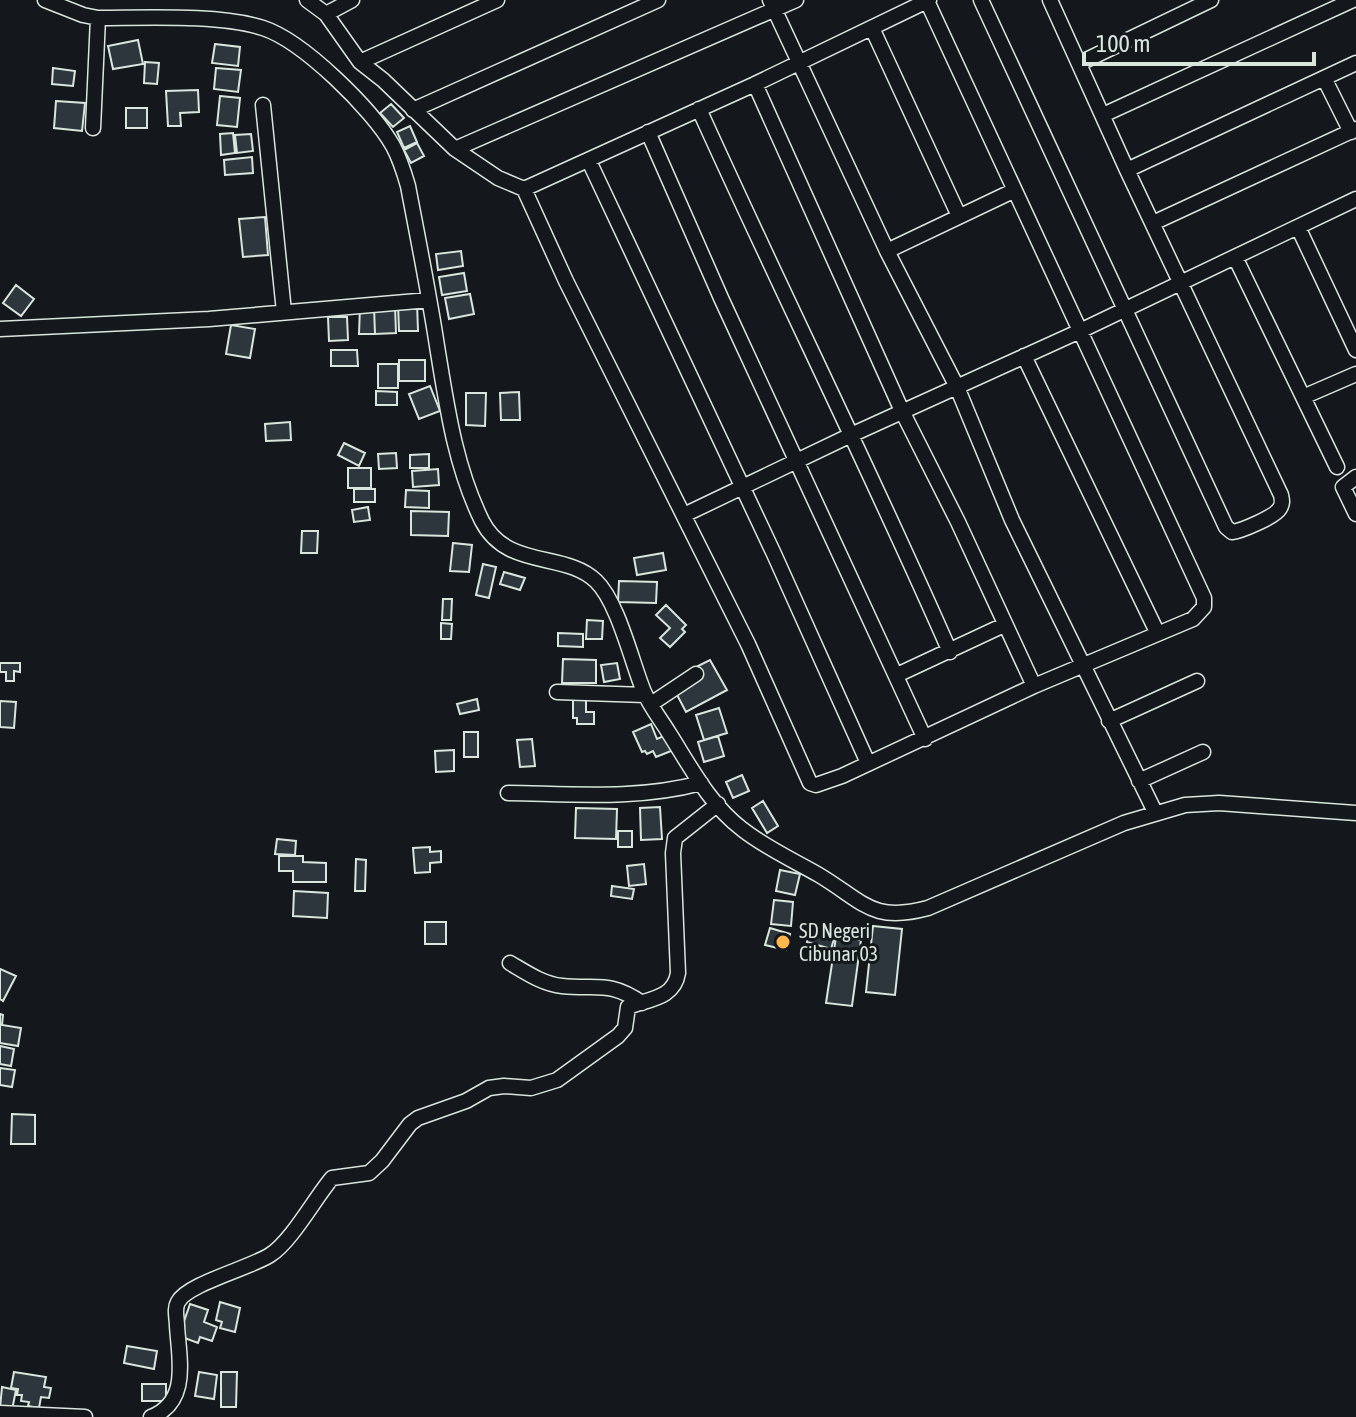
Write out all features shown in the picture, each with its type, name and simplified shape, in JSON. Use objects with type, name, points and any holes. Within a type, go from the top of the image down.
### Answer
[{"type":"street","points":[[45,0],[98,18],[223,21],[261,27],[292,43],[340,83],[377,123],[392,143],[402,165],[455,446],[484,524],[503,545],[517,553],[585,573],[596,581],[614,613],[648,699],[701,783],[739,827],[775,852],[823,877],[865,906],[895,915],[928,908],[1124,823],[1185,805],[1219,803],[1356,813]]},
{"type":"street","points":[[307,0],[326,14],[360,62],[455,149],[498,178],[524,189],[566,281],[748,644],[810,783],[825,783],[925,739],[1034,686],[1193,619],[1204,607],[1204,598],[1013,191],[928,0],[800,63],[524,189]]},
{"type":"street","points":[[326,14],[352,0]]},
{"type":"street","points":[[360,62],[497,0]]},
{"type":"street","points":[[413,110],[658,0]]},
{"type":"street","points":[[455,149],[772,5],[796,0]]},
{"type":"street","points":[[981,0],[1226,527],[1232,532],[1239,531],[1277,512],[1282,505],[1281,495],[1127,170],[1052,3],[1068,0]]},
{"type":"street","points":[[1080,63],[1211,0]]},
{"type":"street","points":[[1103,115],[1353,0]]},
{"type":"street","points":[[772,5],[887,251],[957,387],[1012,520],[1155,812]]},
{"type":"street","points":[[93,128],[98,18]]},
{"type":"street","points":[[872,28],[959,216]]},
{"type":"street","points":[[1127,170],[1356,63]]},
{"type":"street","points":[[1153,223],[1353,131],[1324,78]]},
{"type":"street","points":[[755,84],[902,411],[1034,686]]},
{"type":"street","points":[[263,105],[284,312]]},
{"type":"street","points":[[699,109],[950,652]]},
{"type":"street","points":[[648,132],[796,463],[925,739]]},
{"type":"street","points":[[589,161],[868,763]]},
{"type":"street","points":[[887,251],[1013,191]]},
{"type":"street","points":[[684,515],[1298,227],[1354,204]]},
{"type":"street","points":[[1298,227],[1356,350]]},
{"type":"street","points":[[1235,257],[1337,467]]},
{"type":"street","points":[[0,329],[209,319],[429,300]]},
{"type":"street","points":[[1024,356],[1157,632]]},
{"type":"street","points":[[1303,397],[1356,374]]},
{"type":"street","points":[[1356,477],[1343,487],[1356,514]]},
{"type":"street","points":[[897,675],[1004,625]]},
{"type":"street","points":[[557,692],[648,699],[696,674]]},
{"type":"street","points":[[1109,721],[1197,681]]},
{"type":"street","points":[[1139,781],[1203,752]]},
{"type":"street","points":[[508,793],[627,795],[701,783]]},
{"type":"street","points":[[151,1417],[162,1413],[175,1401],[181,1376],[176,1307],[184,1293],[260,1261],[276,1251],[332,1178],[369,1173],[418,1118],[466,1101],[489,1088],[531,1088],[557,1080],[618,1036],[625,1028],[627,1008],[661,997],[677,982],[675,838],[718,804]]},
{"type":"street","points":[[510,963],[540,981],[562,986],[606,986],[630,994],[642,1003]]},
{"type":"street","points":[[0,1413],[85,1417]]},
{"type":"building","points":[[138,40],[143,64],[113,69],[108,46]]},
{"type":"building","points":[[215,44],[240,47],[238,66],[212,63]]},
{"type":"building","points":[[145,62],[159,63],[157,84],[144,83]]},
{"type":"building","points":[[53,68],[75,71],[73,86],[52,84]]},
{"type":"building","points":[[216,68],[241,70],[238,92],[214,89]]},
{"type":"building","points":[[198,90],[199,112],[180,113],[181,126],[168,126],[166,91]]},
{"type":"building","points":[[220,96],[240,98],[237,127],[217,125]]},
{"type":"building","points":[[56,101],[85,103],[82,131],[54,128]]},
{"type":"building","points":[[391,104],[404,118],[393,127],[380,113]]},
{"type":"building","points":[[126,108],[147,108],[147,128],[126,128]]},
{"type":"building","points":[[410,126],[417,142],[404,148],[397,132]]},
{"type":"building","points":[[233,133],[235,153],[221,155],[220,134]]},
{"type":"building","points":[[251,134],[253,151],[237,153],[235,135]]},
{"type":"building","points":[[417,143],[424,156],[411,163],[404,150]]},
{"type":"building","points":[[252,157],[253,173],[225,175],[224,160]]},
{"type":"building","points":[[265,217],[268,255],[243,257],[239,219]]},
{"type":"building","points":[[461,251],[463,266],[438,270],[436,254]]},
{"type":"building","points":[[464,273],[467,291],[442,295],[439,277]]},
{"type":"building","points":[[16,285],[34,299],[21,316],[3,303]]},
{"type":"building","points":[[470,294],[474,314],[449,319],[445,298]]},
{"type":"building","points":[[417,303],[418,331],[399,331],[398,304]]},
{"type":"building","points":[[395,306],[396,333],[375,334],[374,307]]},
{"type":"building","points":[[360,307],[374,307],[375,334],[359,334]]},
{"type":"building","points":[[328,317],[347,317],[348,340],[329,341]]},
{"type":"building","points":[[231,325],[255,329],[250,358],[226,354]]},
{"type":"building","points":[[331,350],[357,350],[358,366],[331,366]]},
{"type":"building","points":[[399,360],[425,360],[425,381],[399,381]]},
{"type":"building","points":[[378,364],[398,364],[398,388],[378,388]]},
{"type":"building","points":[[430,386],[440,411],[419,419],[409,394]]},
{"type":"building","points":[[376,391],[397,392],[397,405],[376,405]]},
{"type":"building","points":[[519,392],[520,420],[501,420],[500,393]]},
{"type":"building","points":[[466,393],[486,393],[485,426],[466,425]]},
{"type":"building","points":[[290,422],[291,440],[266,441],[265,424]]},
{"type":"building","points":[[344,443],[365,453],[359,466],[338,455]]},
{"type":"building","points":[[396,453],[397,468],[379,469],[378,454]]},
{"type":"building","points":[[429,454],[429,468],[410,468],[410,455]]},
{"type":"building","points":[[348,468],[371,468],[371,488],[348,488]]},
{"type":"building","points":[[438,469],[439,485],[413,487],[412,471]]},
{"type":"building","points":[[354,489],[375,489],[375,502],[354,502]]},
{"type":"building","points":[[406,490],[429,491],[429,508],[405,507]]},
{"type":"building","points":[[368,507],[370,520],[354,522],[352,510]]},
{"type":"building","points":[[411,511],[449,512],[448,536],[411,535]]},
{"type":"building","points":[[302,531],[318,531],[317,553],[301,553]]},
{"type":"building","points":[[453,543],[472,545],[469,572],[450,571]]},
{"type":"building","points":[[663,553],[666,570],[637,575],[634,558]]},
{"type":"building","points":[[483,564],[496,567],[489,598],[476,595]]},
{"type":"building","points":[[504,572],[525,578],[520,590],[500,584]]},
{"type":"building","points":[[619,581],[657,582],[656,603],[618,602]]},
{"type":"building","points":[[443,599],[452,599],[451,620],[442,620]]},
{"type":"building","points":[[666,605],[686,625],[682,629],[685,632],[670,647],[660,638],[670,628],[656,615]]},
{"type":"building","points":[[587,620],[603,621],[602,639],[586,639]]},
{"type":"building","points":[[441,623],[452,624],[451,639],[441,639]]},
{"type":"building","points":[[558,633],[583,634],[583,647],[558,646]]},
{"type":"building","points":[[563,659],[596,660],[596,683],[562,683]]},
{"type":"building","points":[[710,660],[727,690],[686,712],[675,691],[703,676],[698,666]]},
{"type":"building","points":[[0,663],[20,663],[20,672],[14,671],[14,681],[6,681],[6,672],[0,672]]},
{"type":"building","points":[[617,663],[620,679],[604,682],[601,665]]},
{"type":"building","points":[[477,699],[479,710],[460,714],[457,704]]},
{"type":"building","points":[[573,699],[586,700],[586,712],[594,712],[594,724],[577,724],[577,718],[573,718]]},
{"type":"building","points":[[0,701],[16,702],[14,728],[0,727]]},
{"type":"building","points":[[719,708],[727,733],[704,740],[696,715]]},
{"type":"building","points":[[651,724],[657,739],[666,735],[671,751],[656,757],[653,751],[647,754],[642,752],[633,732]]},
{"type":"building","points":[[464,732],[478,732],[478,757],[464,757]]},
{"type":"building","points":[[718,736],[724,756],[704,762],[698,742]]},
{"type":"building","points":[[532,739],[535,766],[520,767],[517,740]]},
{"type":"building","points":[[454,750],[454,771],[436,772],[435,751]]},
{"type":"building","points":[[742,775],[749,791],[733,798],[726,782]]},
{"type":"building","points":[[763,801],[778,826],[767,833],[752,808]]},
{"type":"building","points":[[660,807],[662,839],[641,840],[640,808]]},
{"type":"building","points":[[576,808],[617,809],[616,839],[575,838]]},
{"type":"building","points":[[618,831],[632,831],[632,847],[618,847]]},
{"type":"building","points":[[277,839],[296,841],[295,855],[275,854]]},
{"type":"building","points":[[430,847],[430,852],[441,851],[441,862],[430,863],[430,872],[415,873],[413,848]]},
{"type":"building","points":[[279,856],[303,856],[303,862],[326,863],[326,882],[293,882],[293,871],[279,871]]},
{"type":"building","points":[[356,859],[366,860],[365,891],[355,891]]},
{"type":"building","points":[[644,864],[646,884],[629,886],[627,866]]},
{"type":"building","points":[[780,870],[800,874],[795,895],[776,891]]},
{"type":"building","points":[[612,886],[634,889],[632,899],[611,896]]},
{"type":"building","points":[[294,891],[328,893],[327,918],[293,916]]},
{"type":"building","points":[[774,900],[793,902],[791,926],[771,924]]},
{"type":"building","points":[[425,922],[446,922],[446,944],[425,944]]},
{"type":"building","points":[[812,925],[836,932],[831,949],[807,942]]},
{"type":"building","points":[[873,926],[902,929],[895,995],[866,992]]},
{"type":"building","points":[[770,928],[790,934],[786,950],[765,945]]},
{"type":"building","points":[[836,937],[861,940],[852,1006],[826,1003]]},
{"type":"building","points":[[0,969],[16,976],[3,1001],[0,999]]},
{"type":"building","points":[[0,1014],[3,1015],[2,1025],[21,1028],[18,1046],[0,1043]]},
{"type":"building","points":[[0,1046],[14,1049],[11,1066],[0,1064]]},
{"type":"building","points":[[0,1068],[15,1070],[12,1087],[0,1085]]},
{"type":"building","points":[[12,1114],[35,1115],[35,1144],[11,1144]]},
{"type":"building","points":[[220,1302],[240,1308],[235,1332],[220,1328],[222,1322],[216,1320]]},
{"type":"building","points":[[190,1304],[208,1310],[204,1322],[217,1327],[212,1341],[200,1337],[198,1343],[179,1336]]},
{"type":"building","points":[[127,1346],[157,1351],[154,1369],[124,1363]]},
{"type":"building","points":[[14,1372],[46,1377],[44,1387],[51,1388],[49,1398],[41,1397],[39,1408],[21,1401],[22,1395],[17,1395],[18,1389],[11,1388]]},
{"type":"building","points":[[199,1372],[217,1375],[214,1399],[195,1396]]},
{"type":"building","points":[[221,1372],[237,1372],[236,1407],[221,1407]]},
{"type":"building","points":[[142,1384],[166,1384],[166,1401],[142,1401]]},
{"type":"building","points":[[2,1387],[16,1390],[12,1410],[0,1408]]},
{"type":"place","name":"SD Negeri Cibunar 03","points":[[783,942]]}]
